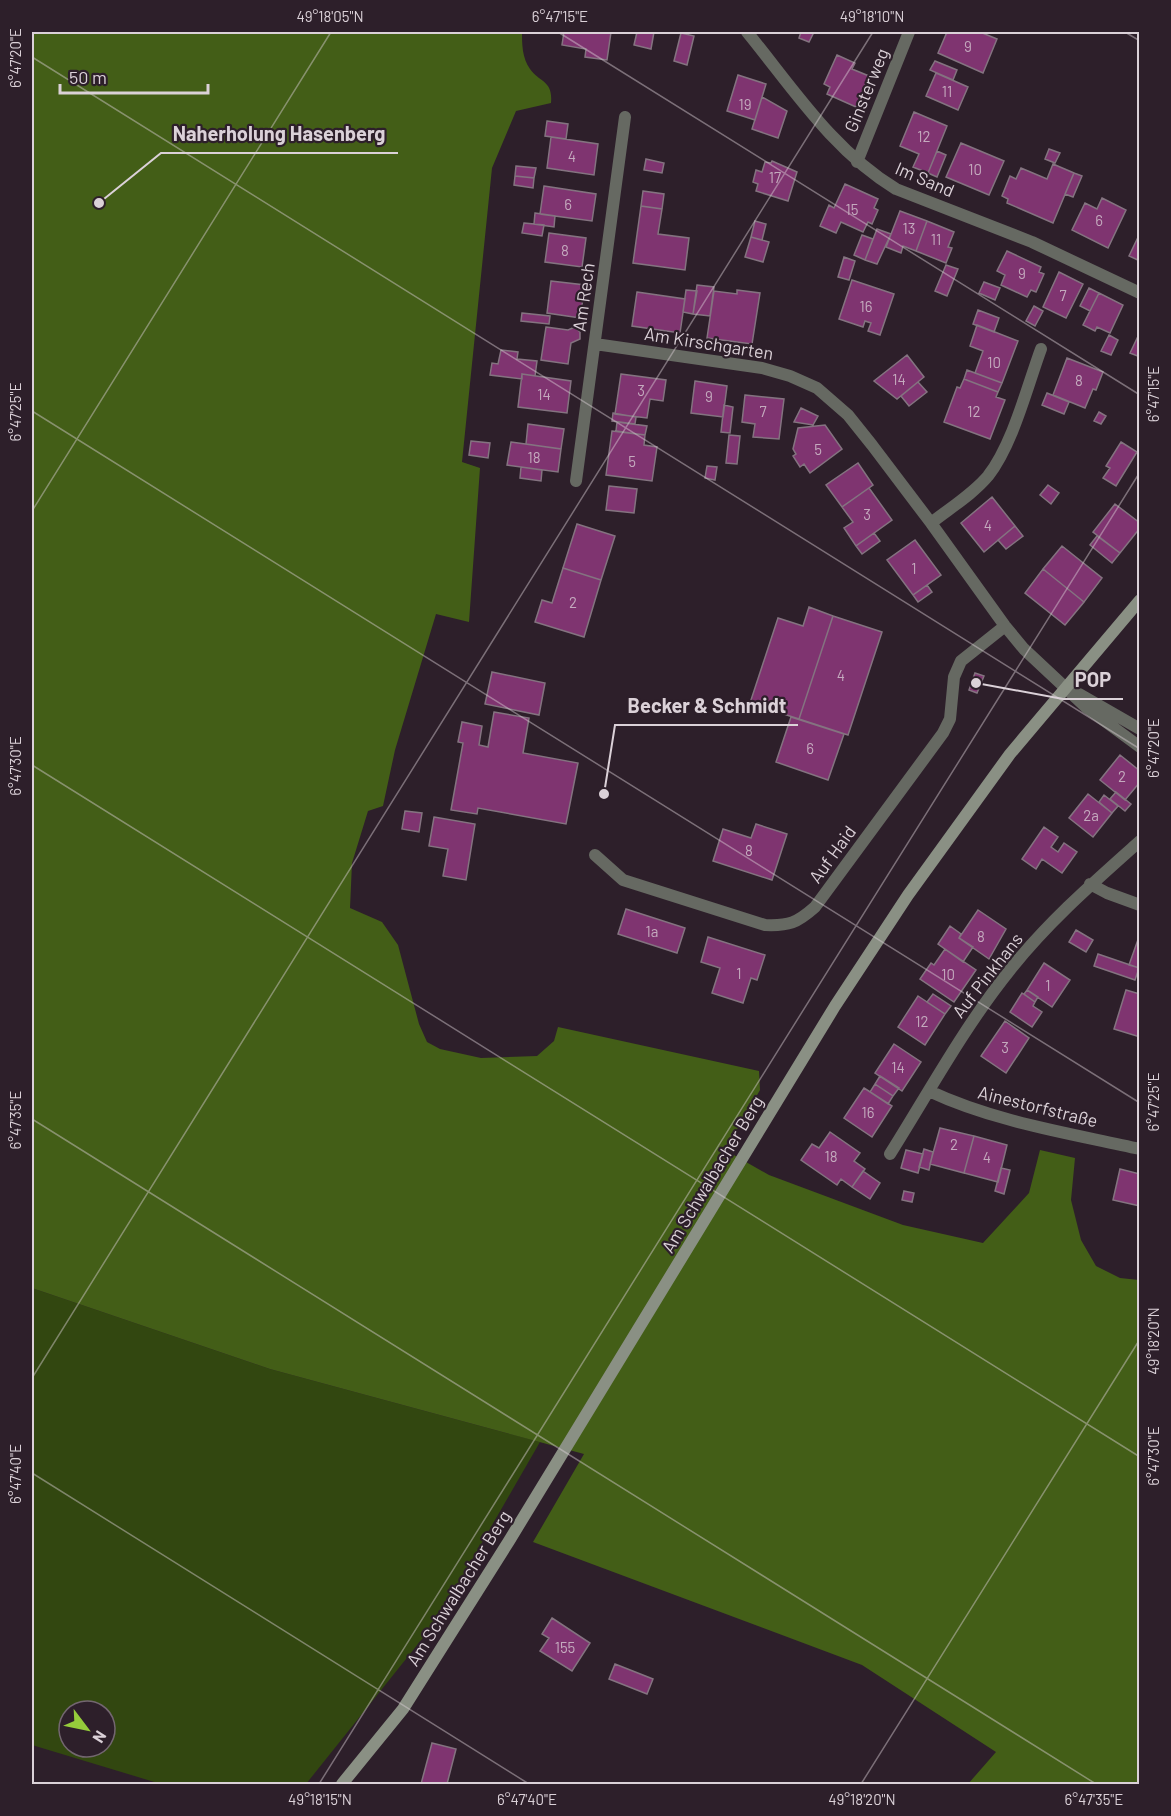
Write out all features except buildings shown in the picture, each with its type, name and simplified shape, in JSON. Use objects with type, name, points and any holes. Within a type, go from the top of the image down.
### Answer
[{"type":"main road","name":"Am Schwalbacher Berg","points":[[342,1785],[403,1709],[533,1502],[835,1006],[908,895],[1010,754],[1140,600]]},
{"type":"street","name":"Im Sand","points":[[747,32],[834,139],[857,162],[896,189],[1032,242],[1140,292]]},
{"type":"street","name":"Ginsterweg","points":[[857,162],[909,32]]},
{"type":"street","name":"Am Rech","points":[[576,481],[625,117]]},
{"type":"street","name":"Am Kirschgarten","points":[[595,344],[762,368],[790,376],[817,388],[833,400],[848,416],[1024,649],[1067,688]]},
{"type":"street","points":[[931,523],[973,490],[987,477],[999,460],[1041,349]]},
{"type":"street","name":"Auf Haid","points":[[596,855],[623,880],[765,925],[784,926],[800,920],[815,908],[943,733],[950,719],[954,677],[961,661],[1005,626]]},
{"type":"street","points":[[1067,688],[1140,729]]},
{"type":"street","points":[[1067,688],[1088,708],[1140,747]]},
{"type":"street","name":"Auf Pinkhans","points":[[890,1154],[974,1018],[1011,969],[1090,884],[1140,841]]},
{"type":"street","points":[[1090,884],[1140,905]]},
{"type":"street","name":"Ainestorfstraße","points":[[929,1091],[957,1104],[998,1116],[1140,1149]]},
{"type":"green space","points":[[32,32],[522,32],[525,60],[534,74],[548,86],[551,103],[516,111],[492,168],[462,462],[480,468],[469,622],[436,614],[395,750],[383,806],[368,811],[352,863],[350,908],[382,922],[398,945],[419,1024],[427,1042],[440,1049],[481,1058],[537,1056],[554,1041],[558,1027],[759,1071],[760,1090],[725,1150],[769,1175],[903,1225],[983,1243],[1029,1193],[1040,1150],[1075,1158],[1071,1200],[1081,1240],[1096,1266],[1120,1278],[1139,1280],[1139,1784],[968,1784],[996,1752],[862,1665],[533,1542],[584,1454],[270,1369],[32,1288]]},
{"type":"green space","points":[[32,1288],[270,1369],[540,1442],[438,1619],[306,1784],[161,1784],[78,1759],[117,1759],[117,1699],[57,1699],[57,1753],[32,1745]]},
{"type":"place","name":"Naherholung Hasenberg","points":[[99,203]]},
{"type":"place","name":"POP","points":[[976,683]]},
{"type":"place","name":"Becker & Schmidt","points":[[604,794]]}]
